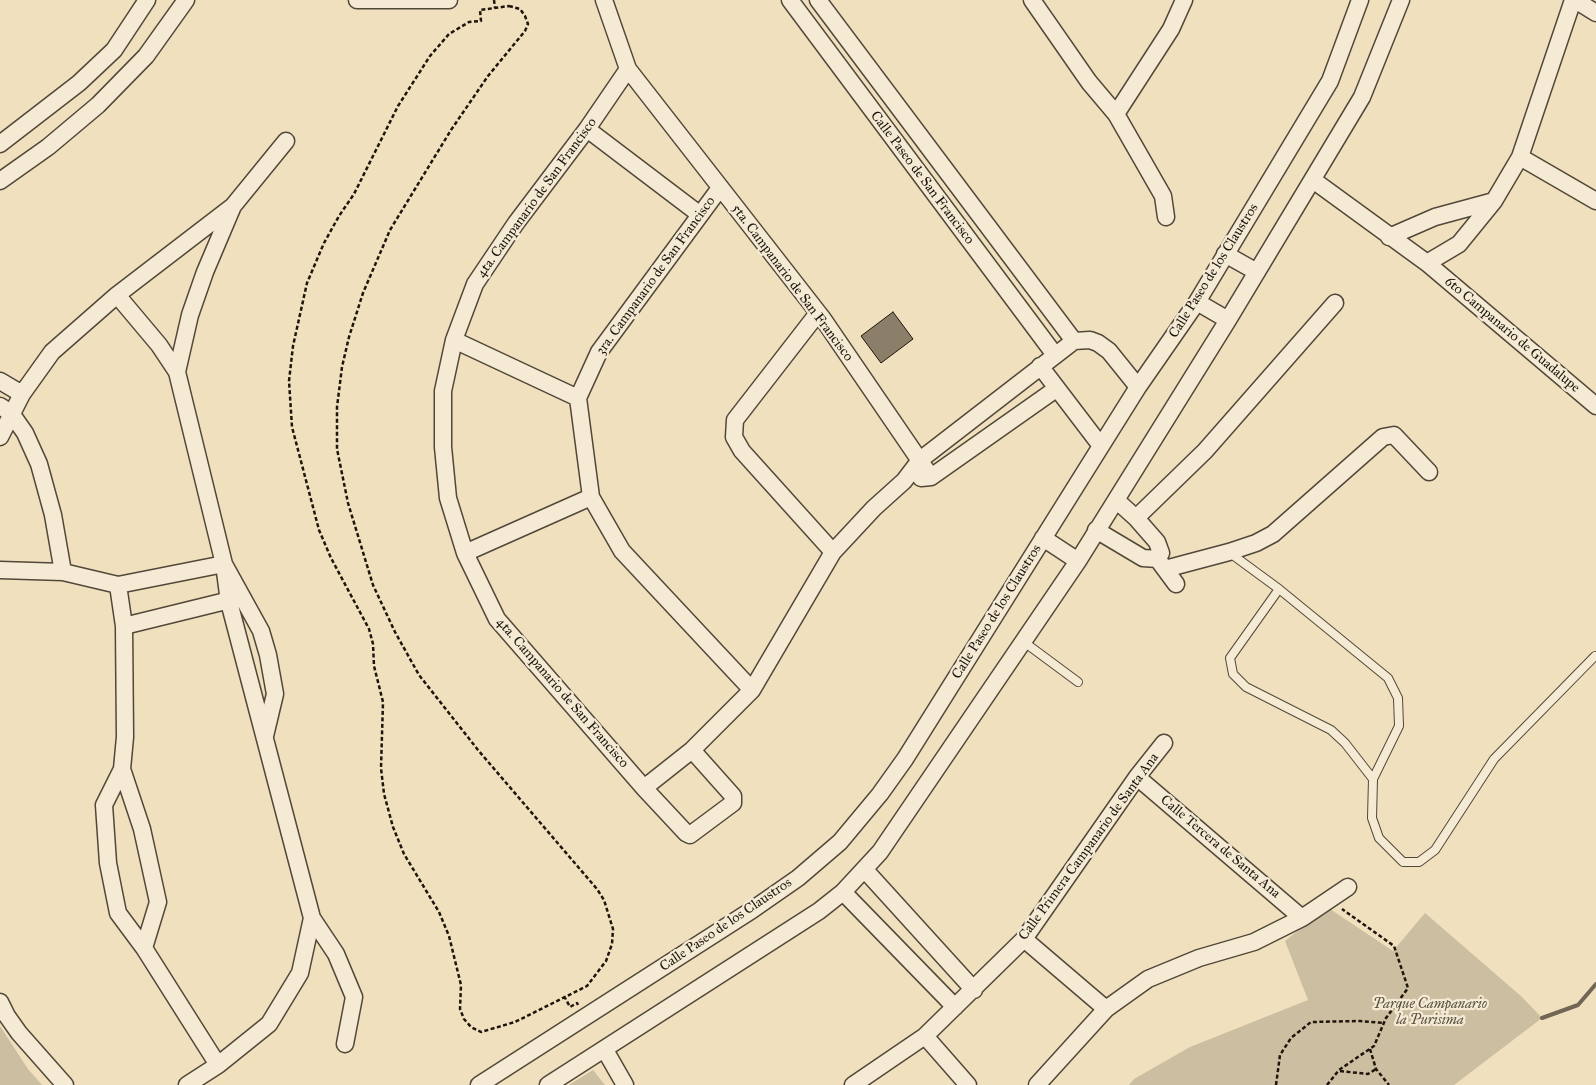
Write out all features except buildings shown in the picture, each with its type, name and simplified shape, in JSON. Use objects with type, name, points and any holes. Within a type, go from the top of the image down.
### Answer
[{"type":"street","points":[[0,144],[79,83],[114,50],[147,0]]},
{"type":"street","points":[[0,181],[48,147],[98,105],[146,56],[186,0]]},
{"type":"street","points":[[357,0],[449,0]]},
{"type":"street","points":[[604,0],[628,69]]},
{"type":"street","name":"Calle Paseo de San Francisco","points":[[790,0],[1055,355]]},
{"type":"street","name":"Calle Paseo de San Francisco","points":[[818,0],[1074,341]]},
{"type":"street","points":[[1032,0],[1090,82],[1116,114],[1163,196],[1166,216]]},
{"type":"street","points":[[1116,114],[1171,29],[1184,0]]},
{"type":"street","name":"Calle Paseo de los Claustros","points":[[479,1085],[504,1079],[798,878],[840,842],[880,794],[905,759],[1138,387],[1197,302],[1330,81],[1360,0]]},
{"type":"street","points":[[548,1085],[819,911],[843,892],[880,852],[1078,561],[1228,320],[1362,97],[1401,0]]},
{"type":"street","points":[[1427,264],[1460,244],[1494,201],[1520,157],[1574,0],[1596,13]]},
{"type":"street","name":"4ta. Campanario de San Francisco","points":[[628,69],[587,129],[516,223],[475,284],[454,340],[443,392],[443,447],[448,498],[465,553],[497,619],[644,788],[690,835],[733,803],[733,796],[692,750]]},
{"type":"street","name":"5ta. Campanario de San Francisco","points":[[628,69],[818,312],[931,477]]},
{"type":"street","points":[[587,129],[699,214]]},
{"type":"street","points":[[0,437],[6,409],[22,394],[52,352],[117,295],[234,206],[286,141]]},
{"type":"street","points":[[1520,157],[1595,199]]},
{"type":"street","points":[[918,172],[938,158]]},
{"type":"street","name":"6to Campanario de Guadalupe","points":[[1313,180],[1427,264],[1596,406]]},
{"type":"street","name":"3ra. Campanario de San Francisco","points":[[578,398],[600,352],[699,214],[720,188]]},
{"type":"street","points":[[1390,237],[1419,223],[1494,201]]},
{"type":"street","points":[[177,372],[190,315],[234,206]]},
{"type":"street","points":[[1226,254],[1257,272]]},
{"type":"street","points":[[117,295],[159,345],[177,372],[224,564],[236,599],[265,739],[312,918],[336,954],[354,997],[345,1044]]},
{"type":"street","points":[[1197,302],[1228,320]]},
{"type":"street","points":[[1136,518],[1205,451],[1335,303]]},
{"type":"street","points":[[818,312],[736,420],[734,437],[742,451],[833,552]]},
{"type":"street","points":[[454,340],[578,398],[591,497],[622,551],[752,690]]},
{"type":"street","points":[[644,788],[692,750],[752,690],[833,552],[874,508],[904,480],[920,460],[1074,341],[1090,340],[1098,342],[1109,351],[1138,387]]},
{"type":"street","points":[[1040,366],[1101,446]]},
{"type":"street","points":[[0,381],[22,394]]},
{"type":"street","points":[[904,480],[931,477],[1056,389]]},
{"type":"street","points":[[6,409],[25,433],[39,464],[53,515],[63,572]]},
{"type":"street","points":[[1096,530],[1143,558],[1162,564],[1229,552],[1256,543],[1273,534],[1383,437],[1394,435],[1430,472]]},
{"type":"street","points":[[465,553],[591,497]]},
{"type":"street","points":[[1116,500],[1136,518],[1157,542],[1162,564],[1176,584]]},
{"type":"street","points":[[1043,538],[1078,561]]},
{"type":"street","points":[[0,570],[63,572],[118,585],[224,564]]},
{"type":"street","points":[[118,585],[124,626],[125,737],[122,769],[104,805],[108,863],[118,913],[144,948],[218,1065]]},
{"type":"street","points":[[124,626],[236,599]]},
{"type":"street","points":[[236,599],[261,631],[268,655],[275,694],[265,739]]},
{"type":"street","name":"Calle Primera Campanario de Santa Ana","points":[[853,1085],[925,1036],[1024,939],[1137,777],[1164,743]]},
{"type":"street","points":[[122,769],[142,828],[158,902],[144,948]]},
{"type":"street","name":"Calle Tercera de Santa Ana","points":[[1137,777],[1302,918]]},
{"type":"street","points":[[865,870],[974,990]]},
{"type":"street","points":[[1037,1085],[1106,1009],[1148,979],[1200,958],[1254,942],[1302,918],[1348,887]]},
{"type":"street","points":[[843,892],[955,1007]]},
{"type":"street","points":[[188,1085],[218,1065],[269,1024],[300,973],[312,918]]},
{"type":"street","points":[[1024,939],[1106,1009]]},
{"type":"street","points":[[0,1002],[7,1016],[20,1033],[65,1085]]},
{"type":"street","points":[[925,1036],[968,1085]]},
{"type":"street","points":[[605,1050],[624,1085]]},
{"type":"lane","points":[[1229,552],[1279,589],[1388,678],[1398,698],[1398,726],[1373,779],[1372,818],[1379,838],[1402,862],[1419,862],[1435,850],[1494,759],[1595,656]]},
{"type":"lane","points":[[1279,589],[1230,658],[1234,674],[1246,687],[1331,730],[1345,743],[1373,779]]},
{"type":"lane","points":[[1024,642],[1078,682]]},
{"type":"path","points":[[494,0],[495,8]]},
{"type":"path","points":[[509,6],[520,9],[528,24],[488,76],[451,130],[390,230],[363,293],[349,337],[342,367],[337,408],[337,449],[358,543],[373,585],[400,641],[419,674],[478,750],[597,889],[611,922],[612,944],[606,961],[587,986],[515,1022],[481,1032],[471,1028],[464,1019],[460,1009],[461,985],[457,962],[449,936],[439,912],[404,854],[393,827],[384,794],[381,768],[382,702],[374,666],[373,644],[368,630],[330,558],[319,530],[292,428],[289,381],[293,346],[308,283],[324,243],[354,194],[398,106],[430,56],[450,34],[468,22],[481,21],[480,10],[495,8],[509,6]]},
{"type":"path","points":[[1327,1085],[1339,1070],[1374,1046],[1384,1023],[1408,988],[1394,946],[1328,900]]},
{"type":"path","points":[[1276,1085],[1280,1055],[1291,1038],[1311,1022],[1360,1021],[1384,1023]]},
{"type":"path","points":[[1370,1049],[1376,1069],[1388,1085]]},
{"type":"path","points":[[1339,1070],[1368,1074],[1376,1069]]},
{"type":"green space","name":"Parque Campanario la Purisima","points":[[1327,907],[1393,951],[1425,913],[1522,997],[1542,1018],[1454,1085],[1129,1085],[1134,1079],[1190,1047],[1308,1000],[1285,941]]},
{"type":"green space","points":[[0,1026],[28,1069],[42,1085],[0,1085]]},
{"type":"green space","points":[[593,1070],[605,1085],[569,1085]]},
{"type":"waterway","points":[[1542,1018],[1578,1005],[1596,984]]}]
